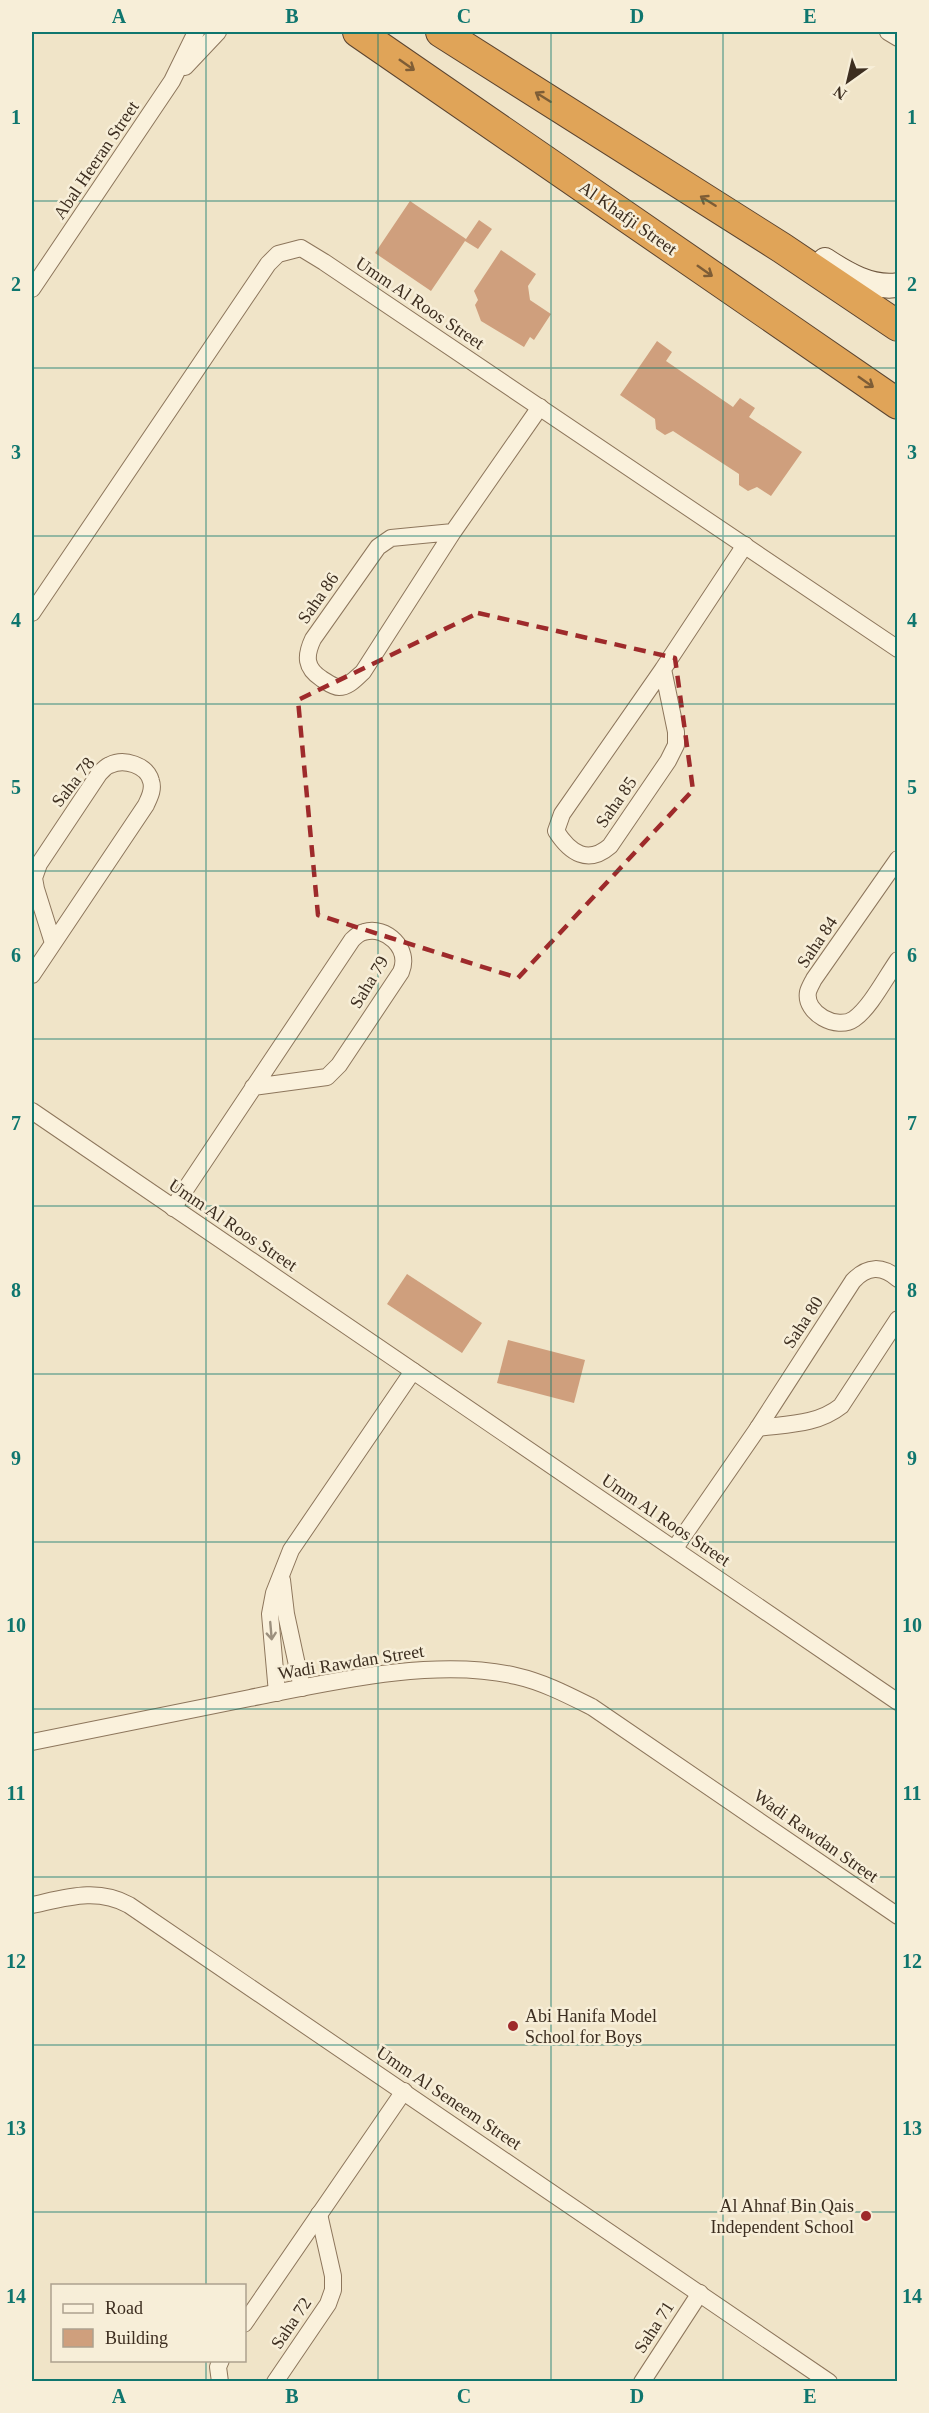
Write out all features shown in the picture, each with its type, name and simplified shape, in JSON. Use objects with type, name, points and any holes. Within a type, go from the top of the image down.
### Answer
[{"type":"highway","name":"Al Khafji Street","points":[[358,32],[897,404]]},
{"type":"highway","points":[[441,32],[782,248],[897,326]]},
{"type":"street","name":"Abal Heeran Street","points":[[32,289],[172,81],[196,32]]},
{"type":"street","name":"Abal Heeran Street","points":[[172,81],[218,32]]},
{"type":"street","points":[[888,32],[897,38]]},
{"type":"street","name":"Umm Al Roos Street","points":[[32,614],[268,264],[278,254],[301,248],[897,649]]},
{"type":"street","points":[[782,248],[823,258],[859,279],[897,285]]},
{"type":"street","name":"Saha 86","points":[[453,532],[391,538],[378,547],[313,639],[307,651],[307,664],[316,675],[339,687],[352,682],[363,672],[453,532],[540,407]]},
{"type":"street","name":"Saha 85","points":[[663,669],[676,732],[676,746],[610,846],[600,854],[588,857],[577,853],[556,831],[562,813],[663,669],[745,545]]},
{"type":"street","name":"Saha 78","points":[[32,975],[146,805],[152,792],[151,781],[146,772],[135,764],[123,762],[109,765],[99,774],[39,864],[34,878],[53,943]]},
{"type":"street","name":"Saha 84","points":[[897,859],[814,979],[808,992],[809,1003],[828,1020],[840,1025],[851,1021],[861,1014],[897,960]]},
{"type":"street","name":"Saha 79","points":[[173,1208],[253,1087],[352,940],[361,932],[372,930],[396,942],[404,952],[405,963],[401,972],[339,1065],[327,1077],[253,1087]]},
{"type":"street","name":"Umm Al Roos Street","points":[[32,1112],[675,1548],[897,1702]]},
{"type":"street","name":"Saha 80","points":[[675,1548],[758,1428],[853,1281],[861,1272],[870,1269],[883,1269],[897,1279]]},
{"type":"street","points":[[758,1428],[817,1420],[828,1416],[841,1406],[897,1318]]},
{"type":"street","points":[[277,1693],[270,1614],[281,1575],[291,1551],[413,1371]]},
{"type":"street","points":[[281,1575],[286,1614],[302,1688]]},
{"type":"street","name":"Wadi Rawdan Street","points":[[32,1742],[302,1688],[426,1669],[471,1670],[516,1676],[558,1690],[592,1707],[897,1916]]},
{"type":"street","name":"Umm Al Seneem Street","points":[[32,1905],[88,1894],[117,1898],[829,2382]]},
{"type":"street","name":"Saha 72","points":[[246,2321],[404,2091]]},
{"type":"street","name":"Saha 72","points":[[275,2382],[328,2304],[333,2290],[333,2276],[320,2214]]},
{"type":"street","name":"Saha 71","points":[[642,2382],[700,2293]]},
{"type":"street","points":[[220,2362],[218,2367],[220,2382]]},
{"type":"highlighted area","points":[[478,613],[675,658],[693,790],[518,978],[318,915],[298,700]]},
{"type":"building","points":[[410,201],[466,239],[479,220],[492,229],[478,249],[465,241],[431,291],[375,253]]},
{"type":"building","points":[[501,250],[536,274],[528,286],[530,300],[551,314],[534,340],[530,337],[524,347],[481,321],[475,305],[478,300],[474,291]]},
{"type":"building","points":[[657,341],[672,352],[666,361],[733,407],[740,398],[755,408],[749,417],[802,452],[771,496],[757,487],[748,491],[739,485],[739,474],[673,431],[665,435],[656,429],[655,419],[620,395]]},
{"type":"building","points":[[407,1274],[482,1323],[462,1353],[387,1304]]},
{"type":"building","points":[[508,1340],[585,1360],[574,1403],[497,1383]]},
{"type":"place","name":"Abi Hanifa Model School for Boys","points":[[513,2026]]},
{"type":"place","name":"Al Ahnaf Bin Qais Independent School","points":[[866,2216]]}]
